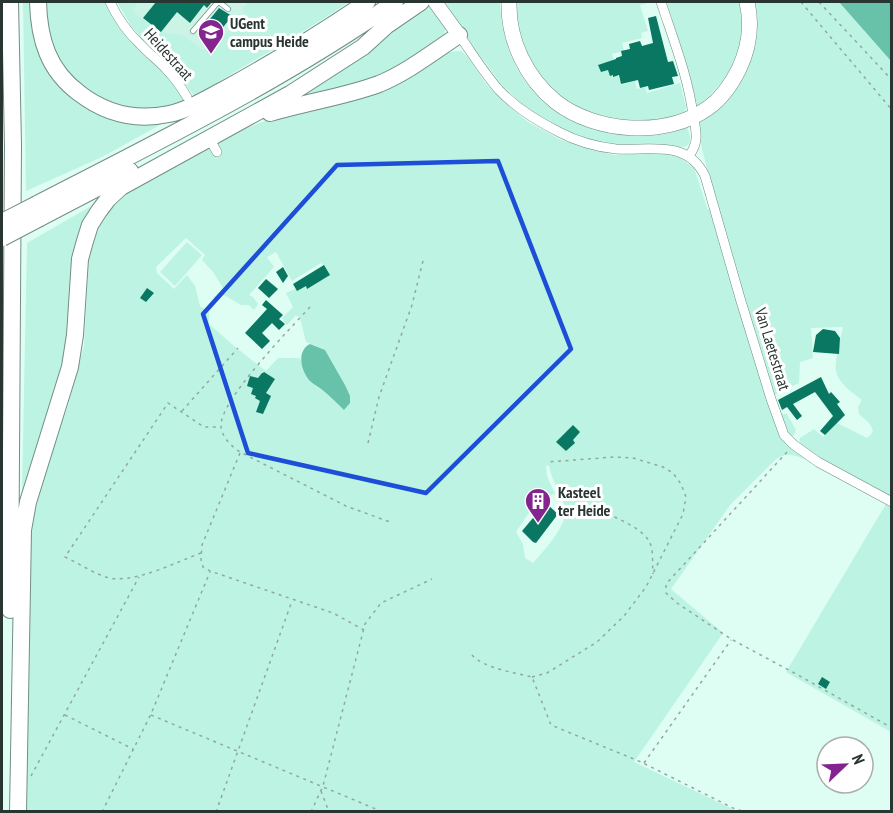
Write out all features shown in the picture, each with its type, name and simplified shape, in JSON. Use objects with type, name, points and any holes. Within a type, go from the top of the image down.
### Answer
[{"type":"highway","points":[[8,812],[13,337],[10,2]]},
{"type":"highway","points":[[18,812],[23,530],[28,502],[70,367],[75,335],[80,259],[90,225],[108,198],[121,187],[290,94],[363,47],[376,15],[388,2]]},
{"type":"highway","points":[[2,222],[39,211],[246,110],[371,34],[376,15],[395,2]]},
{"type":"highway","points":[[509,2],[511,27],[516,46],[523,63],[544,91],[565,108],[591,120],[632,128],[652,128],[693,117],[714,103],[735,77],[741,64],[750,24],[747,2]]},
{"type":"highway","points":[[38,8],[41,35],[46,52],[56,70],[71,87],[90,102],[111,112],[148,117],[170,114],[190,107],[285,55],[376,15],[417,4]]},
{"type":"highway","points":[[238,124],[283,109],[379,84],[421,61],[459,35]]},
{"type":"highway","points":[[2,238],[39,211]]},
{"type":"main road","points":[[435,2],[459,35]]},
{"type":"street","name":"Heidestraat","points":[[111,2],[127,30],[166,68],[187,97]]},
{"type":"street","points":[[459,35],[503,94],[522,110],[561,134],[601,147],[671,150],[689,156],[696,144],[693,117],[687,84],[661,2]]},
{"type":"street","name":"Van Laetestraat","points":[[689,156],[700,165],[705,176],[740,298],[784,435],[818,462],[891,502]]},
{"type":"lane","points":[[193,31],[218,2],[228,9]]},
{"type":"path","points":[[801,2],[891,110]]},
{"type":"path","points":[[819,2],[891,80]]},
{"type":"path","points":[[368,443],[379,397],[412,305],[424,257]]},
{"type":"path","points":[[310,307],[240,386],[221,419],[222,432],[233,448],[240,452],[346,506],[390,522]]},
{"type":"path","points":[[182,412],[238,348]]},
{"type":"path","points":[[201,553],[140,576],[111,579],[65,557],[168,403],[204,427],[221,427]]},
{"type":"path","points":[[794,445],[666,584],[665,588],[669,596],[731,639],[891,728]]},
{"type":"path","points":[[240,452],[202,545],[203,567],[333,613],[364,630]]},
{"type":"path","points":[[472,655],[475,659],[500,670],[532,677],[547,673],[597,642],[624,616],[646,587],[683,514],[686,497],[681,484],[673,473],[663,467],[633,458],[614,457],[548,462]]},
{"type":"path","points":[[563,510],[600,512],[626,523],[644,535],[651,546],[653,574]]},
{"type":"path","points":[[102,812],[151,714],[210,571]]},
{"type":"path","points":[[30,777],[140,576]]},
{"type":"path","points":[[311,812],[321,790],[365,624],[381,603],[432,579]]},
{"type":"path","points":[[216,812],[292,600]]},
{"type":"path","points":[[644,763],[731,639]]},
{"type":"path","points":[[532,677],[550,725],[644,763],[735,809],[746,812]]},
{"type":"path","points":[[151,714],[383,812]]},
{"type":"path","points":[[64,715],[134,749]]},
{"type":"path","points":[[321,790],[329,812]]},
{"type":"highlighted area","points":[[498,161],[571,349],[426,493],[248,453],[203,314],[337,165]]},
{"type":"shaded area","points":[[23,2],[33,2],[67,89],[167,121],[102,157],[26,191]]},
{"type":"shaded area","points":[[44,2],[106,2],[174,83],[184,101],[162,108],[142,109],[105,100],[89,91],[63,65],[54,48],[47,29]]},
{"type":"shaded area","name":"UGent campus Heide","points":[[117,2],[349,2],[195,97],[169,64],[132,27]]},
{"type":"shaded area","name":"UGent campus Heide","points":[[117,2],[138,2],[132,11],[159,32],[182,35],[203,50],[240,23],[247,15],[241,10],[248,2],[349,2],[195,97],[169,64],[132,27]]},
{"type":"shaded area","points":[[440,2],[500,2],[507,45],[524,80],[552,108],[570,119],[603,131],[629,135],[647,134],[683,126],[687,127],[689,132],[689,144],[679,147],[617,145],[598,142],[572,133],[546,120],[525,107],[502,85]]},
{"type":"shaded area","points":[[512,2],[652,2],[640,5],[648,31],[641,33],[642,38],[622,43],[624,51],[612,54],[621,85],[635,81],[637,89],[645,87],[647,93],[680,83],[686,107],[685,114],[657,123],[607,120],[561,100],[526,60]]},
{"type":"shaded area","points":[[665,2],[742,2],[744,27],[733,63],[724,79],[696,107]]},
{"type":"shaded area","points":[[755,2],[839,2],[891,61],[891,498],[817,457],[799,444],[800,438],[814,429],[823,437],[837,423],[867,438],[873,432],[870,424],[859,414],[858,407],[862,400],[843,384],[837,375],[837,356],[843,327],[811,328],[813,358],[800,362],[799,383],[774,395],[780,414],[787,414],[796,430],[794,435],[791,437],[782,420],[775,423],[788,444],[807,460],[794,455],[786,455],[774,461],[730,505],[671,589],[723,633],[634,762],[737,811],[23,812],[27,521],[35,489],[67,409],[84,346],[89,259],[93,243],[100,225],[113,207],[127,193],[234,133],[265,121],[365,98],[440,56],[449,52],[461,51],[468,57],[486,84],[528,122],[559,139],[614,155],[655,153],[676,155],[694,168],[708,210],[717,208],[696,122],[718,107],[757,24]],"holes":[[[186,238],[205,255],[202,260],[223,288],[213,298],[216,300],[224,295],[241,305],[249,305],[254,310],[258,304],[249,295],[274,267],[267,257],[276,252],[292,281],[321,263],[329,274],[286,293],[293,307],[282,318],[287,325],[296,315],[300,318],[306,342],[325,350],[345,385],[350,403],[344,409],[308,378],[300,358],[278,358],[266,371],[234,346],[209,324],[209,312],[200,306],[195,286],[187,275],[174,289],[157,273],[156,267]],[[546,465],[549,466],[566,513],[555,536],[533,563],[525,558],[523,544],[516,532],[537,504],[555,494],[547,476]]]},
{"type":"shaded area","points":[[839,2],[891,2],[891,61]]},
{"type":"shaded area","points":[[432,6],[446,29],[431,49],[405,65],[375,78],[350,87],[296,98]]},
{"type":"shaded area","points":[[93,205],[78,234],[73,256],[70,323],[63,369],[22,493],[27,243]]},
{"type":"shaded area","points":[[187,242],[202,255],[175,286],[160,272]]},
{"type":"shaded area","points":[[310,344],[325,350],[345,385],[350,396],[350,403],[344,410],[310,381],[304,372],[301,356]]},
{"type":"shaded area","points":[[886,504],[891,506],[891,732],[786,672]]},
{"type":"building","points":[[156,2],[212,2],[207,8],[204,5],[190,23],[177,12],[161,32],[143,18]]},
{"type":"building","points":[[219,8],[232,16],[213,40],[201,30]]},
{"type":"building","points":[[656,16],[668,62],[673,61],[678,76],[672,77],[674,84],[649,90],[648,86],[640,88],[638,80],[621,84],[619,75],[610,76],[608,70],[601,72],[598,65],[622,56],[621,51],[630,49],[629,44],[640,41],[642,46],[653,43],[648,18]]},
{"type":"building","points":[[324,265],[330,275],[307,289],[306,286],[297,291],[293,284]]},
{"type":"building","points":[[283,267],[288,276],[283,283],[276,272]]},
{"type":"building","points":[[266,279],[278,289],[269,298],[258,288]]},
{"type":"building","points":[[147,288],[154,293],[146,302],[140,298]]},
{"type":"building","points":[[266,300],[283,315],[279,319],[285,324],[279,330],[272,323],[262,333],[270,341],[262,349],[245,333],[267,309],[262,305]]},
{"type":"building","points":[[823,329],[835,331],[840,338],[839,354],[813,352],[816,335]]},
{"type":"building","points":[[264,372],[275,379],[266,393],[271,396],[263,414],[256,412],[260,401],[251,394],[253,388],[247,386],[250,376],[258,378]]},
{"type":"building","points":[[821,377],[829,394],[831,392],[840,402],[837,404],[845,415],[825,435],[820,431],[833,416],[815,392],[793,404],[802,416],[797,420],[787,407],[782,410],[778,400]]},
{"type":"building","points":[[573,425],[580,432],[573,440],[575,443],[566,451],[556,442]]},
{"type":"building","name":"Kasteel ter Heide","points":[[548,505],[558,514],[536,543],[533,542],[522,531],[542,508],[544,510]]},
{"type":"building","points":[[822,677],[830,682],[826,689],[818,684]]},
{"type":"place","name":"UGent campus Heide","points":[[211,55]]},
{"type":"place","name":"Kasteel ter Heide","points":[[538,524]]}]
